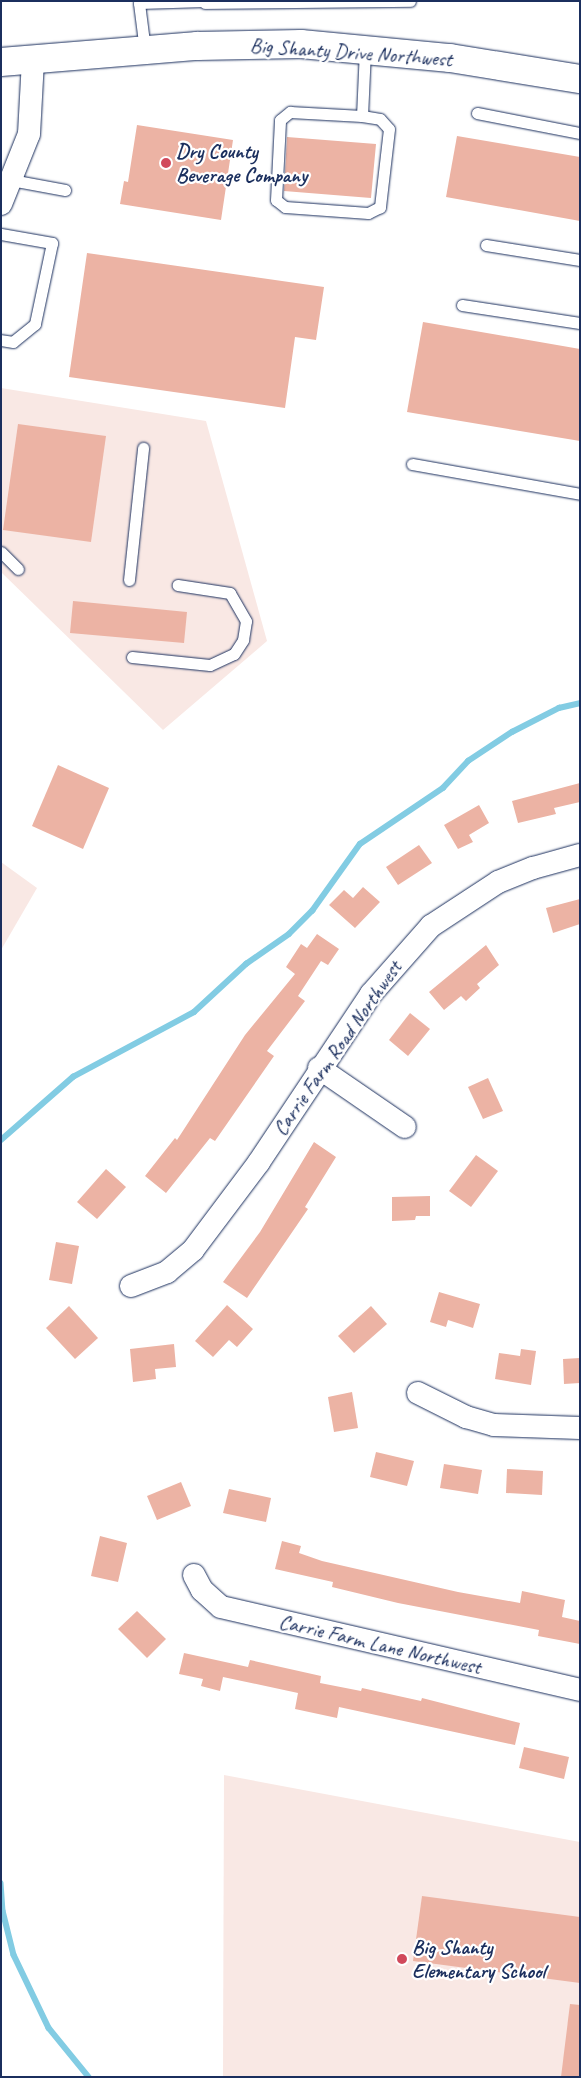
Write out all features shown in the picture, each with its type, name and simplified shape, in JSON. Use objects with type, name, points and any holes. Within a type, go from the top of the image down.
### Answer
[{"type":"street","name":"Big Shanty Drive Northwest","points":[[1,62],[247,44],[365,49],[450,58],[580,79]]},
{"type":"street","points":[[1,204],[29,134],[33,61]]},
{"type":"street","name":"Carrie Farm Road Northwest","points":[[131,1286],[167,1272],[193,1250],[259,1162],[319,1068],[382,980],[431,926],[498,882],[533,868],[580,855]]},
{"type":"street","points":[[319,1068],[405,1127]]},
{"type":"street","points":[[418,1394],[466,1417],[494,1425],[580,1428]]},
{"type":"street","name":"Carrie Farm Lane Northwest","points":[[194,1575],[202,1590],[221,1607],[580,1690]]},
{"type":"lane","points":[[145,52],[139,3],[410,1]]},
{"type":"lane","points":[[362,116],[365,49]]},
{"type":"lane","points":[[290,112],[362,116],[380,120],[389,129],[380,206],[368,213],[285,207],[276,200],[280,120],[290,112]]},
{"type":"lane","points":[[477,113],[580,133]]},
{"type":"lane","points":[[11,180],[65,190]]},
{"type":"lane","points":[[1,234],[52,243],[35,324],[13,342],[1,340]]},
{"type":"lane","points":[[486,245],[580,260]]},
{"type":"lane","points":[[462,305],[580,323]]},
{"type":"lane","points":[[128,580],[143,448]]},
{"type":"lane","points":[[412,464],[580,494]]},
{"type":"lane","points":[[1,552],[18,569]]},
{"type":"lane","points":[[132,657],[210,664],[234,654],[244,640],[246,621],[230,593],[178,585]]},
{"type":"shaded area","points":[[1,388],[206,421],[267,641],[163,730],[1,572]]},
{"type":"shaded area","points":[[1,862],[37,888],[1,950]]},
{"type":"shaded area","name":"Big Shanty Elementary School","points":[[224,1775],[580,1842],[580,2077],[223,2077]]},
{"type":"building","points":[[137,125],[233,140],[221,220],[120,204],[124,181],[128,182]]},
{"type":"building","points":[[457,136],[580,157],[580,221],[446,197]]},
{"type":"building","points":[[287,137],[376,144],[371,198],[284,191]]},
{"type":"building","points":[[87,253],[324,287],[316,340],[295,337],[285,408],[69,377]]},
{"type":"building","points":[[423,322],[580,349],[580,441],[407,412]]},
{"type":"building","points":[[18,424],[106,436],[91,542],[3,530]]},
{"type":"building","points":[[73,601],[187,612],[184,643],[70,633]]},
{"type":"building","points":[[58,765],[109,788],[83,849],[32,826]]},
{"type":"building","points":[[580,783],[580,802],[554,808],[556,814],[518,823],[512,801]]},
{"type":"building","points":[[479,805],[489,823],[469,835],[473,842],[458,849],[444,825]]},
{"type":"building","points":[[419,845],[432,863],[398,885],[386,867]]},
{"type":"building","points":[[363,887],[380,902],[355,928],[329,905],[344,890],[353,898]]},
{"type":"building","points":[[580,899],[580,924],[553,933],[546,908]]},
{"type":"building","points":[[317,934],[339,949],[328,965],[321,961],[298,996],[305,1001],[267,1051],[274,1056],[215,1141],[210,1138],[166,1193],[145,1176],[175,1138],[177,1140],[245,1035],[295,974],[286,967],[301,944],[307,948]]},
{"type":"building","points":[[486,945],[499,965],[477,984],[480,988],[466,1001],[461,996],[444,1010],[429,992]]},
{"type":"building","points":[[410,1013],[430,1029],[408,1056],[389,1040]]},
{"type":"building","points":[[488,1078],[503,1111],[483,1119],[468,1087]]},
{"type":"building","points":[[314,1142],[336,1157],[305,1207],[308,1209],[247,1298],[223,1282],[260,1232]]},
{"type":"building","points":[[476,1155],[498,1171],[471,1207],[449,1191]]},
{"type":"building","points":[[106,1169],[126,1187],[97,1219],[77,1202]]},
{"type":"building","points":[[430,1196],[430,1216],[416,1216],[415,1220],[392,1221],[392,1197]]},
{"type":"building","points":[[56,1242],[79,1246],[72,1284],[49,1280]]},
{"type":"building","points":[[439,1292],[480,1304],[473,1328],[448,1320],[446,1327],[430,1322]]},
{"type":"building","points":[[227,1305],[253,1329],[237,1347],[229,1340],[213,1357],[195,1341]]},
{"type":"building","points":[[69,1306],[98,1338],[75,1359],[46,1328]]},
{"type":"building","points":[[371,1306],[387,1324],[354,1353],[338,1336]]},
{"type":"building","points":[[174,1344],[176,1367],[155,1369],[156,1379],[133,1382],[130,1349]]},
{"type":"building","points":[[521,1349],[536,1351],[531,1385],[495,1379],[499,1353],[520,1356]]},
{"type":"building","points":[[580,1358],[580,1383],[564,1384],[563,1359]]},
{"type":"building","points":[[352,1392],[358,1428],[334,1432],[328,1397]]},
{"type":"building","points":[[376,1452],[414,1461],[407,1486],[370,1477]]},
{"type":"building","points":[[444,1464],[482,1470],[478,1494],[440,1488]]},
{"type":"building","points":[[507,1469],[543,1471],[542,1495],[506,1493]]},
{"type":"building","points":[[181,1482],[191,1506],[157,1520],[147,1496]]},
{"type":"building","points":[[229,1489],[271,1498],[266,1522],[223,1513]]},
{"type":"building","points":[[100,1536],[127,1543],[118,1582],[91,1576]]},
{"type":"building","points":[[282,1541],[301,1546],[299,1553],[322,1561],[458,1592],[520,1603],[522,1591],[565,1600],[562,1617],[580,1621],[580,1644],[538,1636],[539,1630],[398,1603],[332,1587],[333,1582],[275,1569]]},
{"type":"building","points":[[137,1611],[166,1639],[147,1658],[118,1629]]},
{"type":"building","points":[[184,1653],[248,1667],[250,1660],[321,1676],[320,1683],[361,1691],[362,1688],[421,1701],[422,1698],[520,1723],[515,1745],[339,1707],[337,1718],[295,1709],[298,1693],[223,1677],[220,1691],[201,1686],[203,1679],[179,1674]]},
{"type":"building","points":[[524,1747],[569,1757],[564,1779],[519,1768]]},
{"type":"building","points":[[422,1896],[580,1917],[580,1983],[413,1961]]},
{"type":"building","points":[[570,2004],[580,2005],[580,2077],[561,2077]]},
{"type":"waterway","points":[[1,1140],[73,1077],[194,1012],[246,964],[289,934],[312,911],[360,844],[443,788],[468,761],[512,732],[559,708],[580,703]]},
{"type":"waterway","points":[[1,1883],[3,1911],[14,1955],[49,2028],[89,2077]]},
{"type":"place","name":"Dry County Beverage Company","points":[[166,163]]},
{"type":"place","name":"Big Shanty Elementary School","points":[[402,1959]]}]
